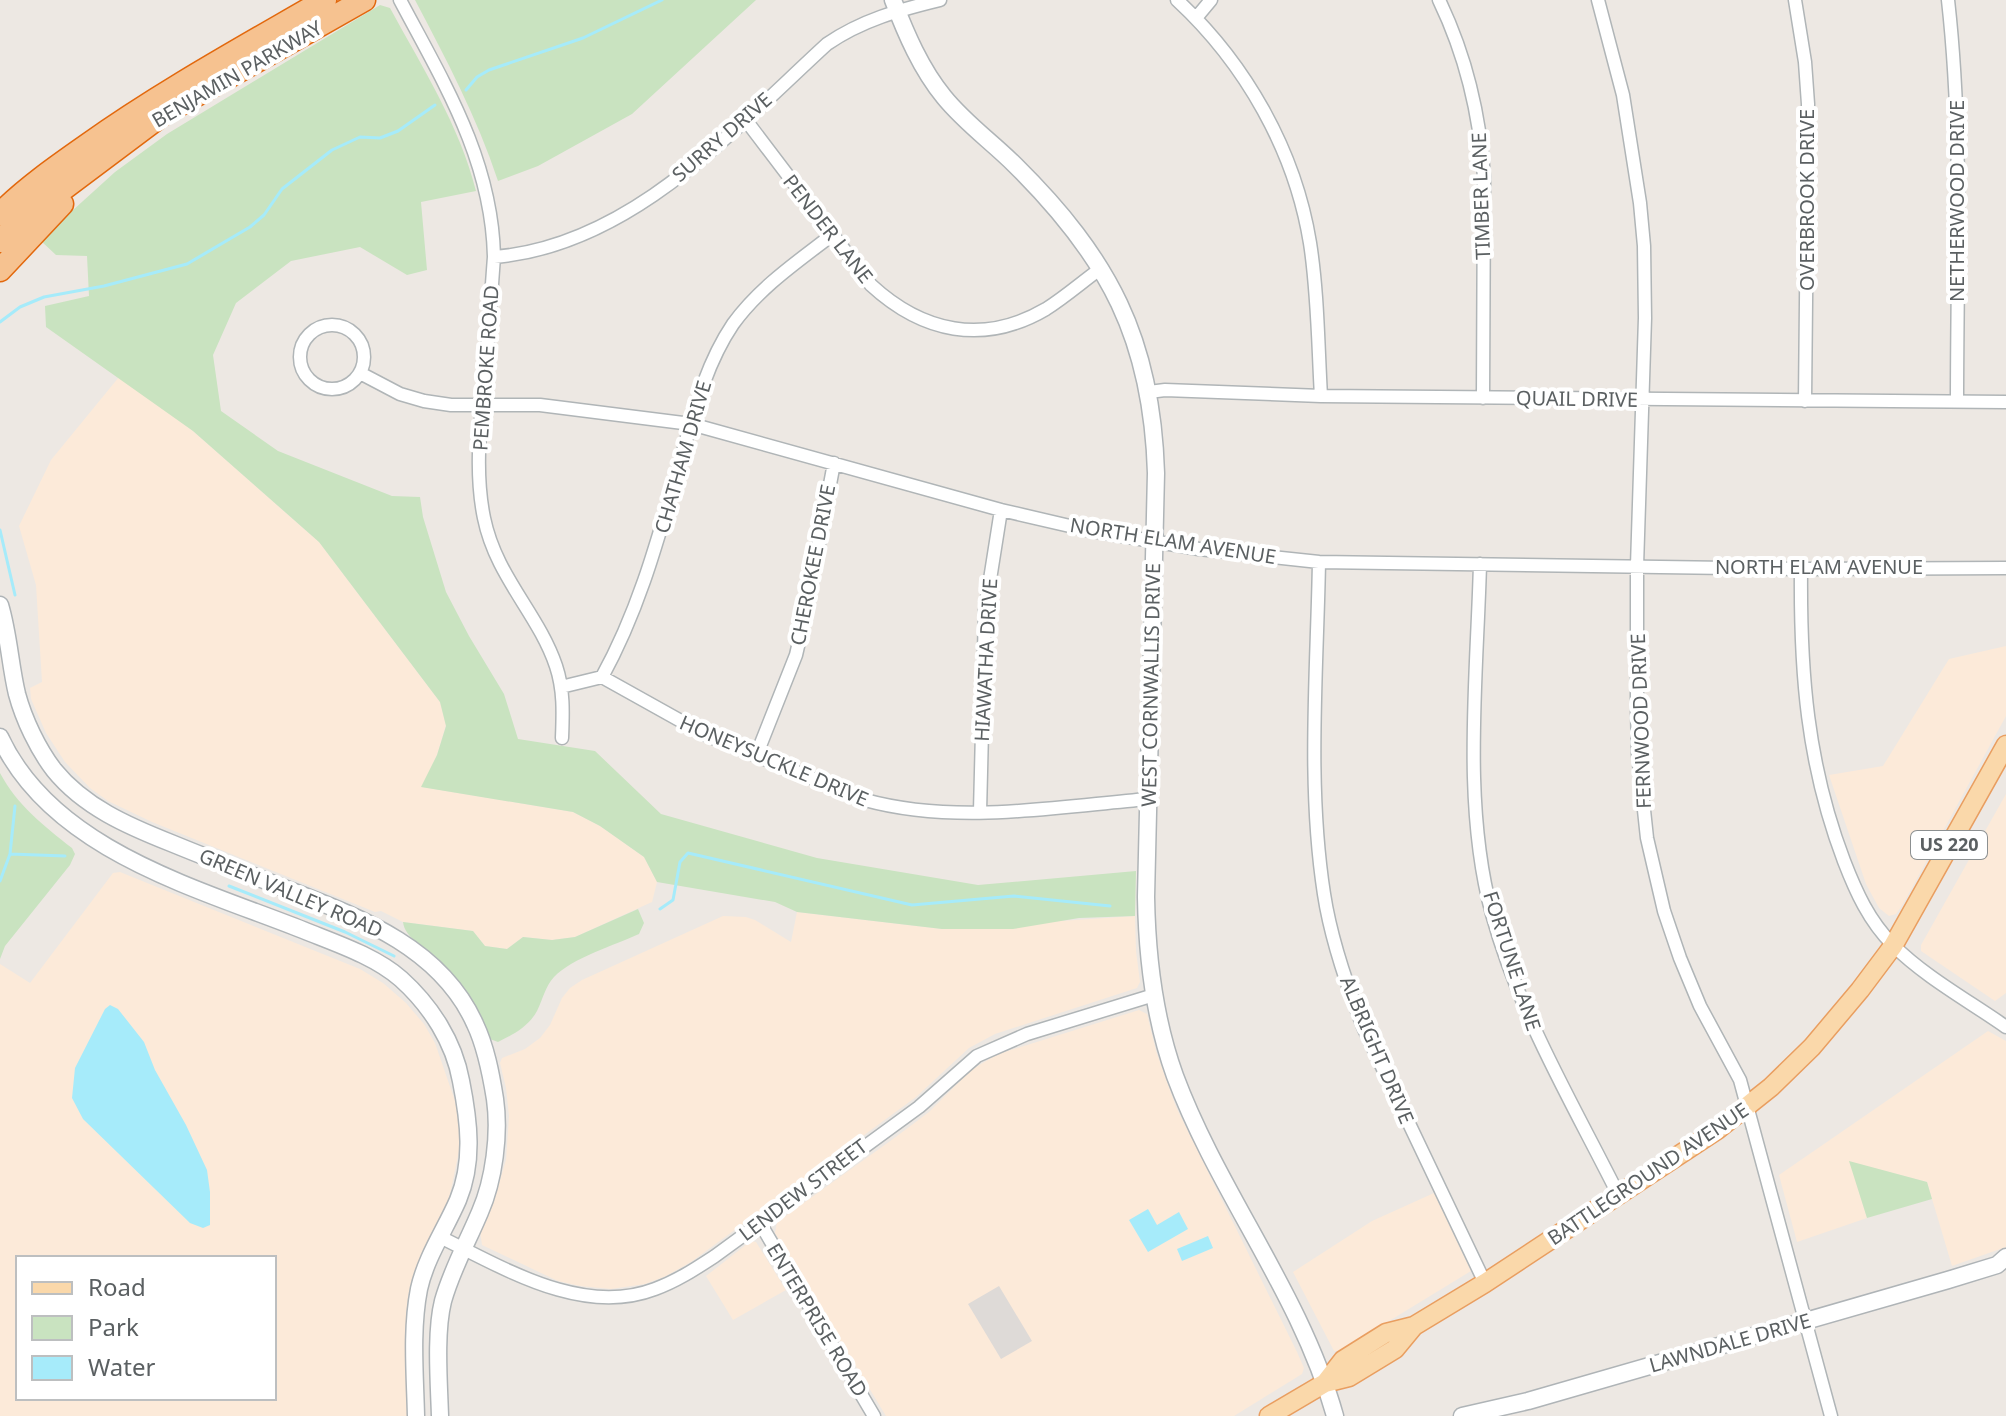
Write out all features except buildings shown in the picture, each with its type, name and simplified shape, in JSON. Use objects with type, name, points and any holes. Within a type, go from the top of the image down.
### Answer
[{"type":"highway","name":"BENJAMIN PARKWAY","points":[[0,241],[7,210],[122,120],[325,0]]},
{"type":"highway","name":"BENJAMIN PARKWAY","points":[[7,210],[108,156],[163,114],[364,0]]},
{"type":"highway","points":[[0,270],[108,156]]},
{"type":"main road","name":"WEST CORNWALLIS DRIVE","points":[[895,5],[922,65],[945,99],[1040,192],[1100,269],[1126,315],[1149,392],[1154,428],[1147,936],[1154,995],[1167,1051],[1191,1112],[1285,1293],[1325,1383],[1335,1416]]},
{"type":"main road","name":"GREEN VALLEY ROAD","points":[[0,605],[17,694],[27,722],[55,771],[74,791],[121,822],[362,919],[406,943],[442,975],[462,1001],[483,1046],[496,1103],[496,1139],[489,1186],[481,1211],[454,1265],[442,1306],[440,1416]]},
{"type":"main road","name":"GREEN VALLEY ROAD","points":[[0,737],[8,754],[66,820],[122,858],[352,950],[400,978],[421,1000],[451,1044],[461,1081],[470,1141],[466,1179],[419,1288],[415,1335],[416,1416]]},
{"type":"main road","name":"BATTLEGROUND AVENUE","points":[[1269,1416],[1325,1383],[1343,1360],[1386,1333],[1414,1326],[1485,1283],[1747,1108],[1812,1047],[1893,946],[2006,745]]},
{"type":"main road","name":"LAWNDALE DRIVE","points":[[1462,1416],[1496,1412],[2003,1263]]},
{"type":"street","name":"PEMBROKE ROAD","points":[[400,0],[474,148],[485,182],[494,257],[479,481],[495,556],[546,644],[561,687],[562,738]]},
{"type":"street","name":"SURRY DRIVE","points":[[494,257],[554,243],[606,225],[678,178],[827,44],[895,5],[940,0]]},
{"type":"street","points":[[1177,0],[1223,48],[1255,95],[1288,165],[1301,204],[1314,276],[1321,396]]},
{"type":"street","points":[[1196,18],[1211,0]]},
{"type":"street","name":"TIMBER LANE","points":[[1439,0],[1467,73],[1482,146],[1483,398]]},
{"type":"street","name":"FERNWOOD DRIVE","points":[[1598,0],[1623,95],[1640,203],[1645,287],[1637,566],[1638,754],[1647,838],[1664,911],[1680,958],[1700,1006],[1740,1080],[1831,1416]]},
{"type":"street","name":"OVERBROOK DRIVE","points":[[1795,0],[1808,104],[1805,401]]},
{"type":"street","name":"NETHERWOOD DRIVE","points":[[1948,0],[1958,120],[1957,402]]},
{"type":"street","name":"PENDER LANE","points":[[745,119],[871,285],[889,302],[925,323],[971,330],[1000,328],[1045,309],[1100,269]]},
{"type":"street","name":"CHATHAM DRIVE","points":[[602,677],[637,605],[649,571],[710,365],[733,325],[767,286],[832,235]]},
{"type":"street","points":[[332,324],[353,332],[364,351],[360,373],[346,386],[336,389],[316,385],[303,371],[300,351],[304,340],[321,326],[332,324]]},
{"type":"street","name":"NORTH ELAM AVENUE","points":[[360,373],[400,394],[424,401],[482,406],[540,405],[691,424],[1001,510],[1087,530],[1319,562],[1801,569],[2006,568]]},
{"type":"street","name":"QUAIL DRIVE","points":[[1149,392],[2006,402]]},
{"type":"street","name":"CHEROKEE DRIVE","points":[[756,756],[796,655],[834,463]]},
{"type":"street","name":"HIAWATHA DRIVE","points":[[980,812],[985,611],[1001,510]]},
{"type":"street","name":"ALBRIGHT DRIVE","points":[[1319,562],[1314,777],[1318,841],[1329,921],[1364,1029],[1485,1283]]},
{"type":"street","name":"FORTUNE LANE","points":[[1480,564],[1474,782],[1484,874],[1492,913],[1531,1026],[1619,1196]]},
{"type":"street","points":[[1801,569],[1802,674],[1810,739],[1821,796],[1858,896],[1873,923],[1893,946],[2006,1027]]},
{"type":"street","points":[[561,687],[602,677]]},
{"type":"street","name":"HONEYSUCKLE DRIVE","points":[[602,677],[679,722],[756,756],[886,806],[941,814],[1148,799]]},
{"type":"street","name":"LENDEW STREET","points":[[440,1237],[561,1292],[586,1296],[652,1291],[680,1278],[760,1223],[919,1107],[968,1061],[988,1049],[1041,1029],[1154,995]]},
{"type":"street","name":"ENTERPRISE ROAD","points":[[760,1223],[874,1416]]},
{"type":"shaded area","points":[[119,377],[193,431],[319,542],[440,702],[446,725],[437,755],[422,787],[573,812],[600,826],[644,857],[657,882],[652,902],[575,937],[552,940],[523,937],[507,949],[485,946],[473,931],[403,922],[381,911],[375,912],[152,822],[108,801],[90,788],[65,762],[46,733],[31,699],[30,688],[42,682],[36,585],[19,526],[51,460]]},
{"type":"shaded area","points":[[2006,646],[2006,716],[1903,904],[1896,914],[1889,916],[1879,908],[1866,884],[1829,775],[1883,766],[1949,659]]},
{"type":"shaded area","points":[[2006,794],[2006,993],[1995,1001],[1921,951],[1921,945]]},
{"type":"shaded area","points":[[120,872],[360,969],[383,983],[406,1003],[435,1043],[455,1101],[459,1123],[459,1151],[449,1199],[422,1253],[409,1291],[406,1313],[408,1416],[0,1416],[0,964],[30,983],[113,873]]},
{"type":"shaded area","points":[[797,912],[942,929],[1135,916],[1140,982],[1137,988],[995,1034],[969,1048],[916,1097],[691,1262],[666,1276],[645,1284],[611,1289],[580,1286],[558,1281],[482,1245],[480,1231],[492,1207],[506,1160],[509,1116],[500,1063],[502,1058],[525,1049],[540,1038],[550,1025],[562,998],[582,980],[723,916],[755,920],[791,942]]},
{"type":"shaded area","points":[[1139,1010],[1147,1014],[1156,1051],[1176,1107],[1297,1352],[1304,1368],[1302,1374],[1234,1416],[886,1416],[775,1233],[777,1222],[929,1112],[971,1070],[998,1054]]},
{"type":"shaded area","points":[[1988,1031],[2006,1041],[2006,1247],[1952,1266],[1927,1182],[1850,1162],[1867,1218],[1797,1242],[1779,1175]]},
{"type":"shaded area","points":[[1434,1193],[1471,1271],[1340,1351],[1334,1351],[1293,1272],[1372,1221]]},
{"type":"shaded area","points":[[751,1241],[756,1242],[786,1290],[733,1320],[706,1276]]},
{"type":"shaded area","points":[[999,1286],[1032,1341],[1001,1359],[968,1304]]},
{"type":"green space","points":[[415,0],[756,0],[632,114],[538,166],[498,181],[471,111]]},
{"type":"green space","points":[[380,5],[390,8],[439,97],[460,143],[476,191],[421,202],[427,270],[407,275],[360,247],[291,261],[236,303],[213,355],[221,411],[278,451],[392,496],[420,497],[446,592],[504,694],[518,739],[595,751],[661,814],[817,858],[978,885],[1136,871],[1135,916],[1079,918],[1013,929],[942,929],[797,912],[775,902],[657,882],[644,857],[600,826],[573,812],[421,787],[437,755],[446,726],[440,702],[319,542],[193,431],[46,327],[45,306],[89,296],[87,256],[56,255],[40,240],[115,172],[167,134]]},
{"type":"green space","points":[[0,773],[23,805],[75,854],[70,865],[5,946],[0,959]]},
{"type":"green space","points":[[638,909],[644,923],[639,934],[562,970],[548,985],[537,1011],[529,1021],[498,1042],[490,1039],[453,976],[437,958],[411,938],[403,922],[473,931],[485,946],[507,949],[523,937],[552,940],[575,937]]},
{"type":"green space","points":[[1849,1161],[1927,1182],[1932,1199],[1867,1218]]},
{"type":"water","points":[[110,1005],[118,1009],[144,1042],[155,1070],[207,1170],[210,1225],[203,1228],[190,1223],[83,1119],[72,1098],[75,1068],[105,1009]]},
{"type":"water","points":[[1148,1209],[1157,1225],[1179,1212],[1188,1229],[1148,1252],[1129,1220]]},
{"type":"water","points":[[1208,1236],[1213,1248],[1182,1261],[1177,1249]]},
{"type":"waterway","points":[[466,90],[477,77],[489,70],[583,38],[662,0]]},
{"type":"waterway","points":[[0,322],[20,307],[44,297],[104,286],[187,264],[250,227],[264,215],[282,189],[332,150],[360,137],[380,138],[398,131],[435,105]]},
{"type":"waterway","points":[[0,530],[15,595]]},
{"type":"waterway","points":[[0,881],[10,854],[15,806]]},
{"type":"waterway","points":[[660,909],[673,900],[680,862],[688,853],[912,905],[1014,896],[1110,906]]},
{"type":"waterway","points":[[10,854],[65,856]]},
{"type":"waterway","points":[[229,886],[345,932],[394,956]]}]
